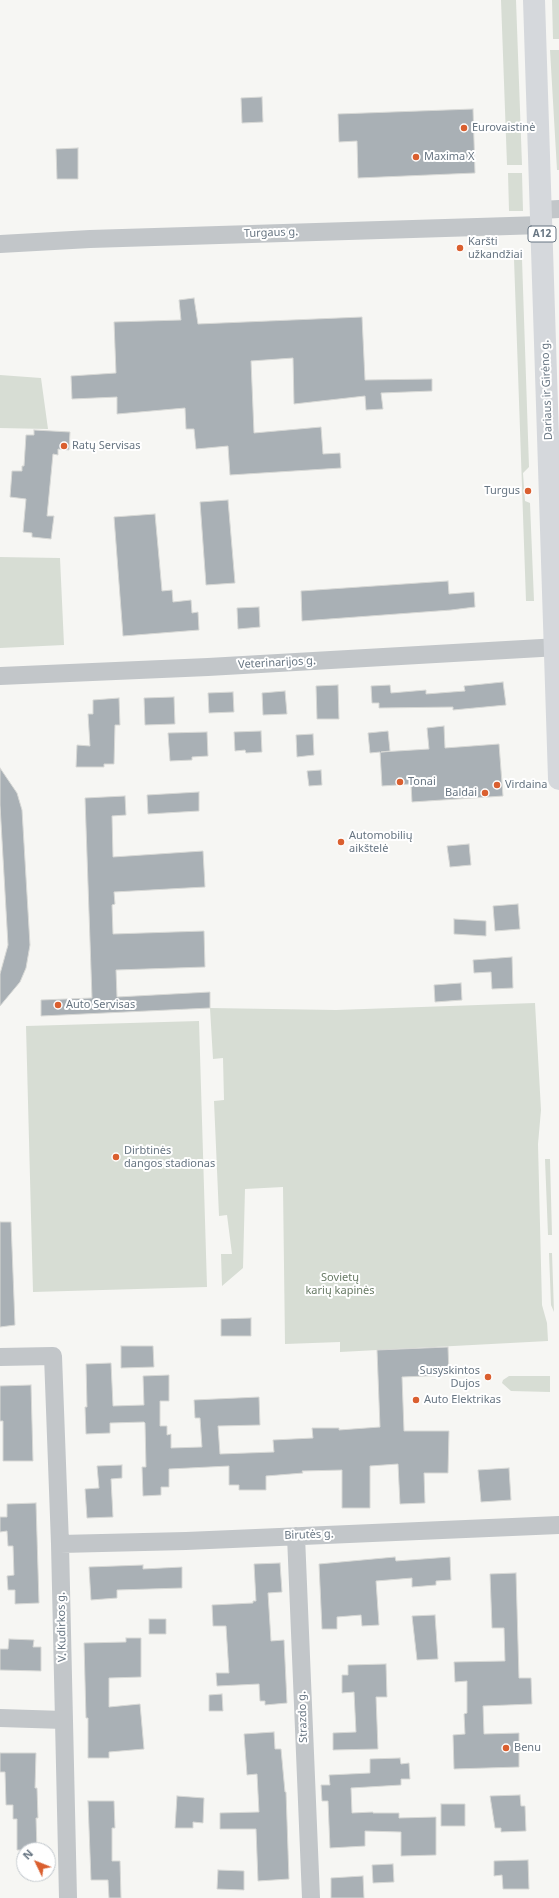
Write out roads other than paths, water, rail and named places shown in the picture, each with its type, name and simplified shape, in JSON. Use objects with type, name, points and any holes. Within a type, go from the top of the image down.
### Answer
[{"type":"highway","name":"Dariaus ir Girėno g.","points":[[534,0],[547,215],[559,779]]},
{"type":"street","name":"Turgaus g.","points":[[0,244],[547,215]]},
{"type":"street","name":"Veterinarijos g.","points":[[0,676],[208,667],[557,647]]},
{"type":"street","name":"V. Kudirkos g.","points":[[0,1357],[53,1356],[60,1544],[68,1898]]},
{"type":"street","name":"Birutės g.","points":[[60,1544],[559,1525]]},
{"type":"street","name":"Strazdo g.","points":[[296,1536],[311,1898]]},
{"type":"street","points":[[0,1718],[64,1720]]},
{"type":"place","name":"Eurovaistinė","points":[[464,128]]},
{"type":"place","name":"Maxima X","points":[[416,157]]},
{"type":"place","name":"Karšti užkandžiai","points":[[460,248]]},
{"type":"place","name":"Ratų Servisas","points":[[64,446]]},
{"type":"place","name":"Turgus","points":[[528,491]]},
{"type":"place","name":"Tonai","points":[[400,782]]},
{"type":"place","name":"Virdaina","points":[[497,785]]},
{"type":"place","name":"Baldai","points":[[485,793]]},
{"type":"place","name":"Automobilių aikštelė","points":[[341,842]]},
{"type":"place","name":"Auto Servisas","points":[[58,1005]]},
{"type":"place","name":"Dirbtinės dangos stadionas","points":[[116,1157]]},
{"type":"place","name":"Susyskintos Dujos","points":[[488,1377]]},
{"type":"place","name":"Auto Elektrikas","points":[[416,1400]]},
{"type":"place","name":"Benu","points":[[506,1748]]},
{"type":"park label","name":"Sovietų karių kapinės","points":[[340,1284]]}]
